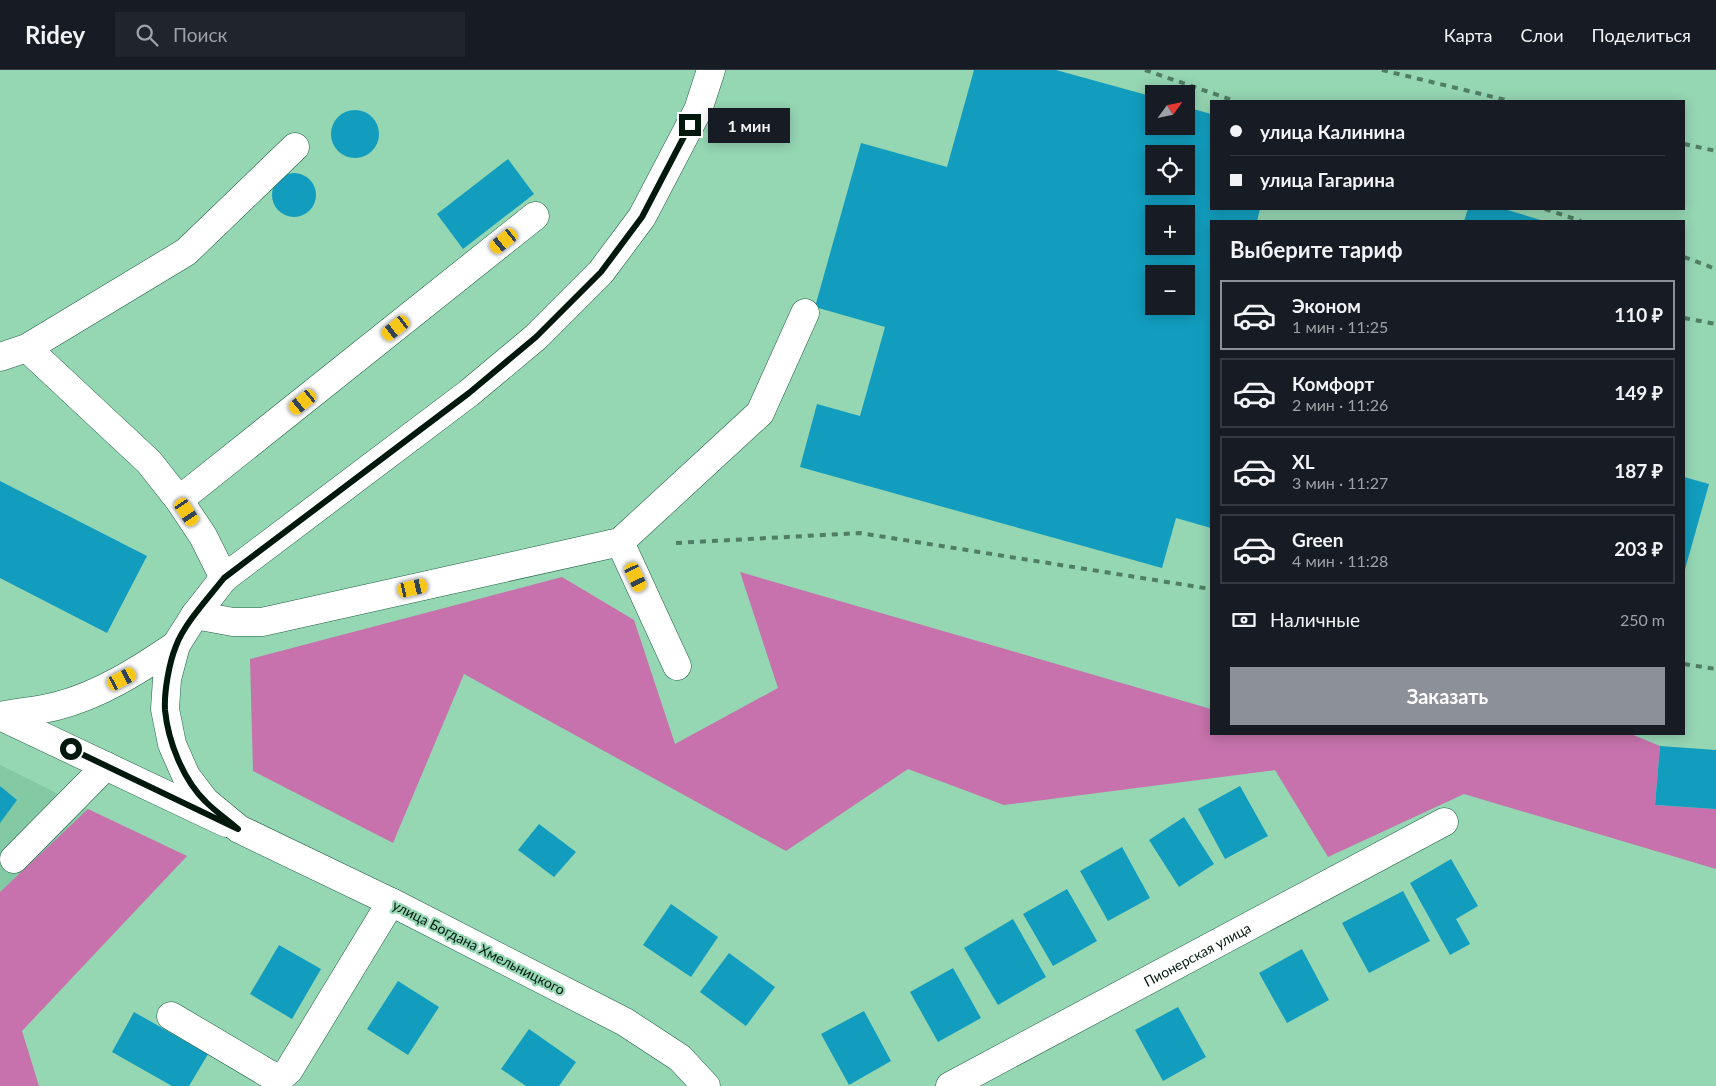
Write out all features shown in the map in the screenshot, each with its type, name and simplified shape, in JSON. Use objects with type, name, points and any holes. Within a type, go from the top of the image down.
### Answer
[{"type":"main road","points":[[238,829],[205,801],[186,776],[172,744],[165,709],[168,679],[176,645],[194,614],[224,578],[469,393],[536,337],[601,272],[642,217],[698,110],[711,70]]},
{"type":"main road","points":[[0,357],[27,348],[186,252],[295,147]]},
{"type":"main road","points":[[179,500],[535,216]]},
{"type":"main road","points":[[194,614],[233,622],[262,622],[620,542],[760,413],[805,313]]},
{"type":"main road","points":[[27,348],[149,462],[179,500],[203,536],[224,578]]},
{"type":"main road","points":[[620,542],[677,666]]},
{"type":"main road","points":[[176,645],[135,672],[97,692],[57,706],[0,716],[238,829]]},
{"type":"main road","points":[[5,859],[106,766]]},
{"type":"main road","name":"Пионерская улица","points":[[950,1086],[1444,822]]},
{"type":"main road","name":"улица Богдана Хмельницкого","points":[[238,829],[391,902],[625,1022],[680,1058],[706,1086]]},
{"type":"main road","points":[[171,1016],[269,1074],[280,1078],[289,1070],[391,902]]},
{"type":"shaded area","points":[[740,572],[1210,709],[1210,735],[1633,735],[1660,746],[1655,805],[1716,809],[1716,869],[1464,794],[1328,857],[1275,770],[1004,805],[908,769],[786,851],[464,674],[393,843],[253,771],[250,659],[562,577],[634,620],[675,744],[778,688]]},
{"type":"shaded area","points":[[0,765],[88,809],[0,892]]},
{"type":"shaded area","points":[[88,809],[187,856],[22,1031],[39,1086],[0,1086],[0,892]]},
{"type":"building","points":[[974,70],[1056,70],[1145,95],[1145,135],[1195,135],[1195,110],[1210,114],[1210,210],[1260,210],[1257,220],[1210,220],[1210,528],[1176,518],[1162,568],[800,467],[817,404],[860,416],[885,327],[815,307],[861,143],[947,167]]},
{"type":"building","points":[[355,110],[364,112],[372,117],[377,125],[379,134],[377,143],[372,151],[364,156],[355,158],[346,156],[338,151],[333,143],[331,134],[333,125],[338,117],[346,112]]},
{"type":"building","points":[[508,159],[534,194],[463,249],[437,214]]},
{"type":"building","points":[[294,173],[306,177],[312,183],[316,195],[312,207],[306,213],[294,217],[282,213],[276,207],[272,195],[276,183],[282,177]]},
{"type":"building","points":[[1468,210],[1507,210],[1541,220],[1464,220]]},
{"type":"building","points":[[1685,477],[1709,484],[1685,569]]},
{"type":"building","points":[[0,481],[147,556],[107,633],[0,578]]},
{"type":"building","points":[[1660,746],[1716,750],[1716,809],[1655,805]]},
{"type":"building","points":[[0,786],[17,800],[0,823]]},
{"type":"building","points":[[1240,786],[1268,836],[1225,859],[1198,809]]},
{"type":"building","points":[[1184,817],[1214,864],[1179,887],[1149,840]]},
{"type":"building","points":[[539,824],[576,852],[554,877],[518,850]]},
{"type":"building","points":[[1122,847],[1150,898],[1108,921],[1080,871]]},
{"type":"building","points":[[1451,859],[1478,906],[1456,919],[1470,944],[1450,955],[1410,883]]},
{"type":"building","points":[[1067,889],[1097,941],[1053,966],[1023,914]]},
{"type":"building","points":[[1403,891],[1430,941],[1369,973],[1342,923]]},
{"type":"building","points":[[671,904],[718,937],[691,977],[643,945]]},
{"type":"building","points":[[1013,919],[1046,977],[998,1005],[964,948]]},
{"type":"building","points":[[279,945],[321,969],[292,1019],[250,994]]},
{"type":"building","points":[[1302,949],[1329,1000],[1287,1023],[1259,973]]},
{"type":"building","points":[[729,953],[775,987],[746,1026],[700,992]]},
{"type":"building","points":[[953,968],[981,1018],[938,1042],[910,992]]},
{"type":"building","points":[[398,981],[439,1007],[408,1055],[367,1029]]},
{"type":"building","points":[[1178,1007],[1206,1057],[1163,1081],[1135,1030]]},
{"type":"building","points":[[864,1011],[891,1061],[849,1085],[821,1034]]},
{"type":"building","points":[[134,1012],[208,1054],[189,1086],[172,1086],[112,1052]]},
{"type":"building","points":[[529,1029],[576,1062],[559,1086],[526,1086],[501,1069]]},
{"type":"railway","points":[[1145,70],[1232,100]]},
{"type":"railway","points":[[1382,70],[1506,100]]},
{"type":"railway","points":[[1685,144],[1716,151]]},
{"type":"railway","points":[[1548,210],[1578,220]]},
{"type":"railway","points":[[1685,257],[1716,269]]},
{"type":"railway","points":[[1685,318],[1716,324]]},
{"type":"railway","points":[[676,543],[860,533],[1210,589]]},
{"type":"railway","points":[[1685,664],[1716,669]]},
{"type":"route","points":[[71,749],[238,829],[205,801],[186,776],[172,744],[165,709],[168,679],[176,645],[194,614],[224,578],[469,393],[536,337],[601,272],[642,217],[690,125]]}]
